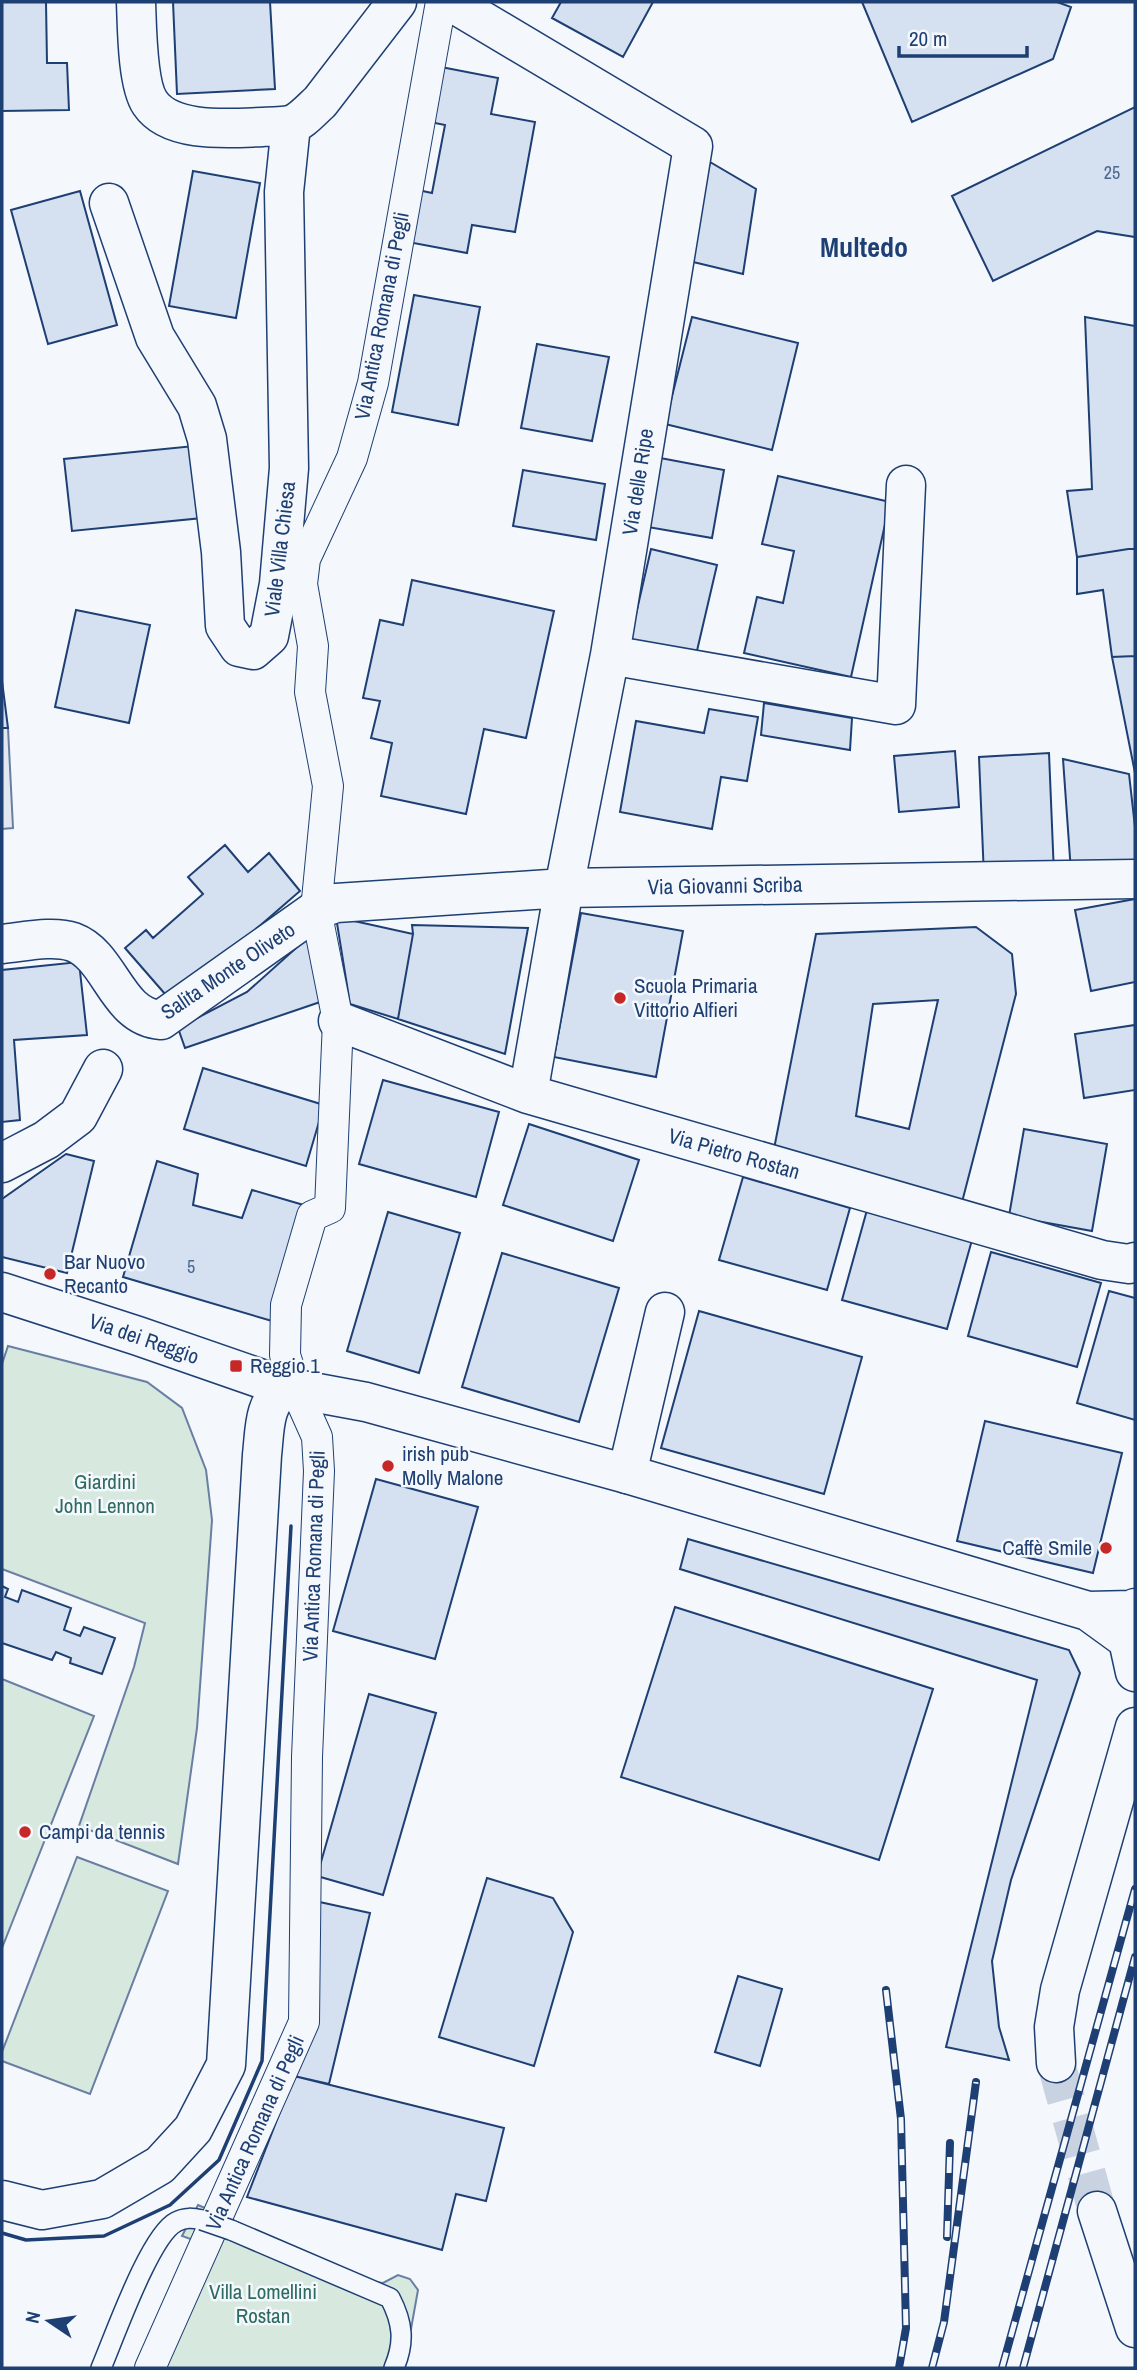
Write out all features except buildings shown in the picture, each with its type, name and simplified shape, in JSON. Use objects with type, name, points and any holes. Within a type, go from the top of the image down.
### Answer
[{"type":"main road","points":[[136,2],[143,88],[150,104],[177,122],[197,127],[291,125],[320,102],[397,2]]},
{"type":"main road","name":"Via delle Ripe","points":[[451,2],[693,146],[610,655],[564,888],[528,1094]]},
{"type":"main road","name":"Viale Villa Chiesa","points":[[109,202],[155,337],[197,406],[207,439],[221,552],[225,626],[239,647],[253,650],[269,636],[279,584],[289,468],[284,192],[291,125]]},
{"type":"main road","points":[[610,655],[896,705],[906,485]]},
{"type":"main road","name":"Via Giovanni Scriba","points":[[316,910],[336,902],[358,900],[564,888],[1135,879]]},
{"type":"main road","name":"Salita Monte Oliveto","points":[[2,944],[50,939],[72,942],[87,950],[136,1012],[148,1019],[161,1020],[316,910]]},
{"type":"main road","name":"Via Pietro Rostan","points":[[338,1021],[528,1094],[1102,1260],[1129,1264],[1135,1262]]},
{"type":"main road","points":[[2,1163],[46,1140],[78,1115],[103,1069]]},
{"type":"main road","name":"Via dei Reggio","points":[[2,1292],[291,1389],[366,1402],[627,1474],[1088,1611]]},
{"type":"main road","points":[[627,1474],[665,1312]]},
{"type":"main road","points":[[2,2200],[42,2210],[102,2199],[160,2165],[193,2129],[226,2065],[262,1455],[270,1403],[291,1389]]},
{"type":"main road","points":[[1088,1611],[1135,1608]]},
{"type":"main road","points":[[1088,1611],[1128,1640],[1135,1672]]},
{"type":"main road","points":[[1056,2063],[1054,2027],[1060,1990],[1132,1737],[1135,1680]]},
{"type":"main road","points":[[1097,2211],[1135,2329]]},
{"type":"street","name":"Via Antica Romana di Pegli","points":[[150,2368],[304,2022],[307,1757],[320,1471],[317,1437],[291,1389],[285,1355],[286,1305],[312,1216],[330,1208],[338,1021],[316,910],[328,786],[310,692],[313,646],[302,584],[305,559],[352,458],[373,383],[441,2]]},
{"type":"lane","points":[[101,2368],[155,2244],[174,2222],[190,2217],[231,2230],[390,2298],[399,2315],[403,2334],[394,2368]]},
{"type":"green space","name":"Giardini John Lennon","points":[[8,1346],[147,1382],[182,1408],[206,1470],[212,1520],[197,1728],[178,1864],[79,1826],[134,1667],[145,1623],[2,1569],[2,1364]]},
{"type":"green space","name":"Campi da tennis","points":[[2,1679],[94,1716],[2,1948]]},
{"type":"green space","points":[[77,1857],[168,1891],[90,2094],[2,2061],[2,2052]]},
{"type":"green space","name":"Villa Lomellini Rostan","points":[[198,2205],[375,2282],[383,2283],[398,2275],[410,2279],[418,2290],[411,2329],[397,2368],[165,2368],[216,2248],[182,2236]]},
{"type":"shaded area","points":[[2,728],[8,728],[13,828],[2,829]]},
{"type":"tunnel","points":[[1056,2063],[1097,2211]]},
{"type":"railway","points":[[1002,2368],[1135,1889]]},
{"type":"railway","points":[[1023,2368],[1135,1957]]},
{"type":"railway","points":[[886,1990],[901,2119],[906,2328],[899,2368]]},
{"type":"railway","points":[[932,2368],[944,2322],[976,2082]]},
{"type":"railway","points":[[947,2237],[950,2143]]},
{"type":"wall","points":[[2,2233],[26,2240],[104,2236],[170,2205],[219,2160],[262,2061],[291,1526]]},
{"type":"place","name":"Scuola Primaria Vittorio Alfieri","points":[[620,998]]},
{"type":"place","name":"Bar Nuovo Recanto","points":[[50,1274]]},
{"type":"place","name":"Reggio 1","points":[[236,1366]]},
{"type":"place","name":"irish pub Molly Malone","points":[[388,1466]]},
{"type":"place","name":"Caffè Smile","points":[[1106,1548]]},
{"type":"place","name":"Campi da tennis","points":[[25,1832]]},
{"type":"district","name":"Multedo","points":[[864,247]]}]
